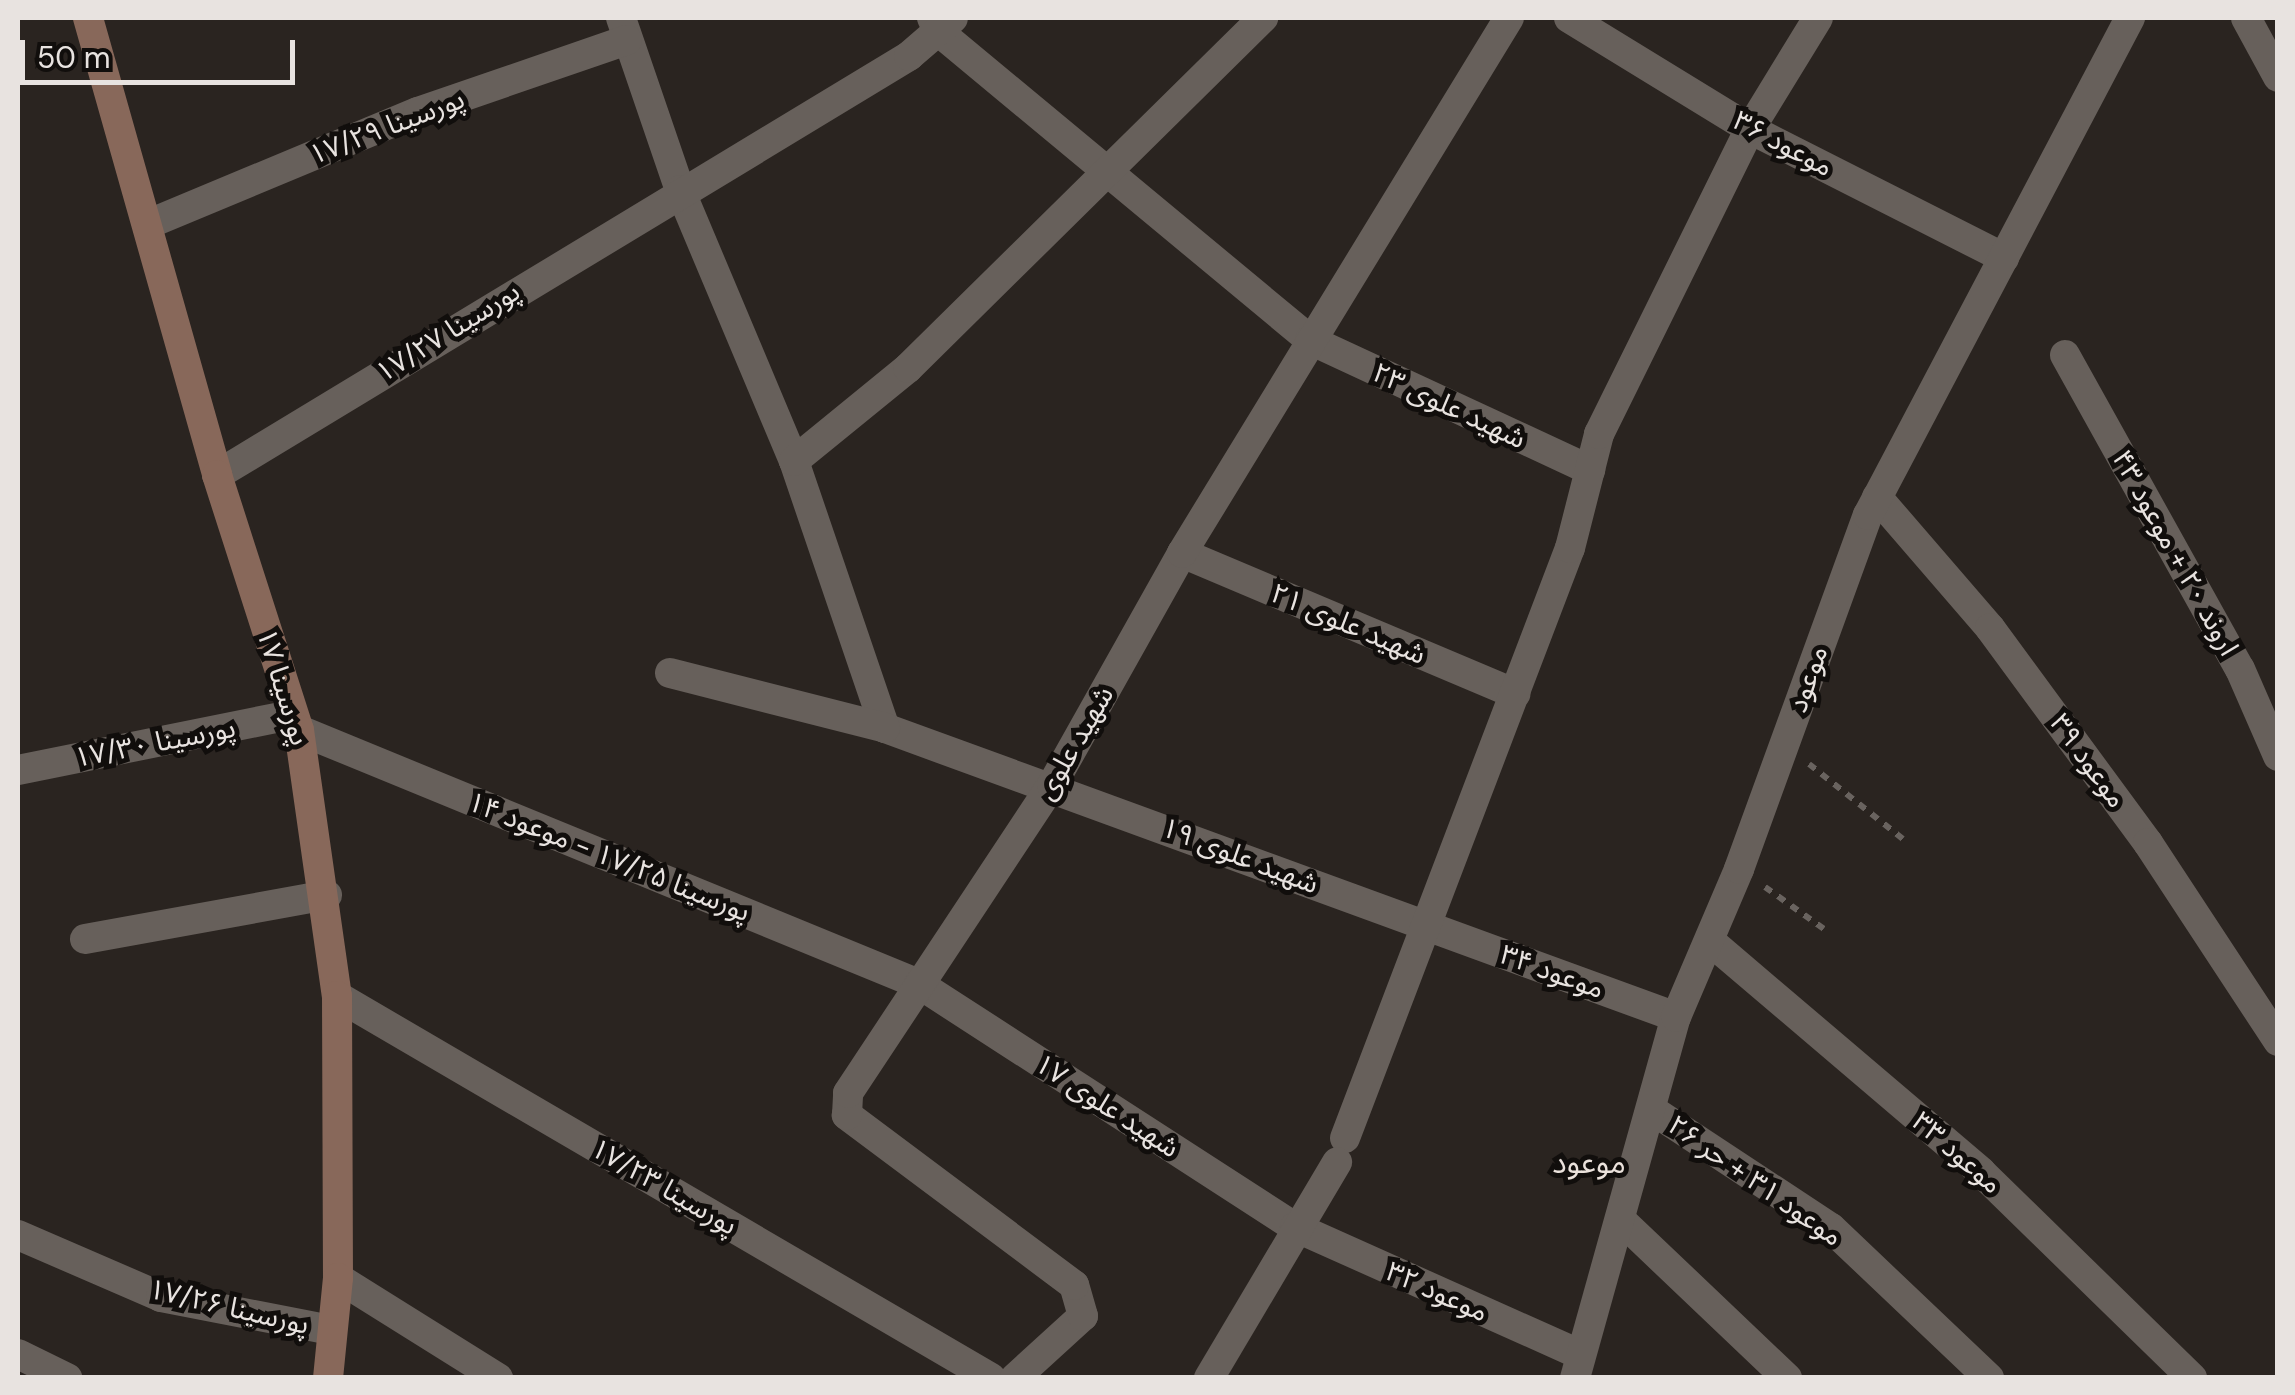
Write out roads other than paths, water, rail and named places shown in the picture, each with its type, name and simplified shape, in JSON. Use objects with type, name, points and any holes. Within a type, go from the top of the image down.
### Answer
[{"type":"street","name":"پورسینا ۱۷","points":[[88,18],[151,222],[217,475],[296,722],[327,895],[336,996],[338,1278],[328,1378]]},
{"type":"street","points":[[794,461],[908,368],[1263,18]]},
{"type":"street","name":"شهید علوی","points":[[1015,1378],[1083,1316],[1074,1285],[847,1115],[848,1093],[1052,786],[1182,553],[1510,18]]},
{"type":"street","name":"موعود ۳۶","points":[[1569,18],[1750,129],[2004,258]]},
{"type":"street","points":[[1209,1378],[1341,1150],[1570,548],[1590,470],[1650,322],[1750,129],[1818,18]]},
{"type":"street","name":"موعود","points":[[1577,1366],[1622,1221],[1676,1017],[1739,869],[1877,496],[2130,18]]},
{"type":"street","points":[[2246,18],[2278,77]]},
{"type":"street","name":"شهید علوی ۲۳","points":[[941,22],[1310,340],[1590,470]]},
{"type":"street","name":"پورسینا ۱۷/۲۷","points":[[217,475],[680,190],[909,56],[941,22]]},
{"type":"street","name":"پورسینا ۱۷/۲۹","points":[[151,222],[624,29]]},
{"type":"street","points":[[624,29],[680,190],[794,461],[885,728]]},
{"type":"street","name":"اروند ۲۰ + موعود ۴۳","points":[[2065,354],[2240,670],[2278,756]]},
{"type":"street","name":"موعود ۳۹","points":[[1877,496],[1990,628],[2148,843],[2278,1041]]},
{"type":"street","name":"شهید علوی ۲۱","points":[[1182,553],[1515,694]]},
{"type":"street","name":"شهید علوی ۱۹","points":[[670,673],[885,728],[1052,786],[1428,927]]},
{"type":"street","name":"پورسینا ۱۷/۳۰","points":[[18,770],[296,722]]},
{"type":"street","name":"پورسینا ۱۷/۲۵ - موعود ۱۴","points":[[296,722],[919,984]]},
{"type":"street","points":[[85,939],[327,895]]},
{"type":"street","name":"موعود ۳۴","points":[[1428,927],[1676,1017]]},
{"type":"street","name":"موعود ۳۳","points":[[1710,941],[1980,1172],[2192,1378]]},
{"type":"street","name":"شهید علوی ۱۷","points":[[919,984],[1295,1227]]},
{"type":"street","name":"پورسینا ۱۷/۲۳","points":[[336,996],[991,1378]]},
{"type":"street","name":"موعود ۳۱ + حر ۲۶","points":[[1652,1110],[1830,1228],[1989,1378]]},
{"type":"street","points":[[1622,1221],[1787,1378]]},
{"type":"street","name":"موعود ۳۲","points":[[1295,1227],[1577,1366]]},
{"type":"street","name":"پورسینا ۱۷/۲۶","points":[[18,1235],[160,1297],[331,1330]]},
{"type":"street","points":[[338,1278],[498,1378]]},
{"type":"street","points":[[18,1354],[67,1378]]},
{"type":"district","name":"موعود","points":[[1589,1163]]}]
